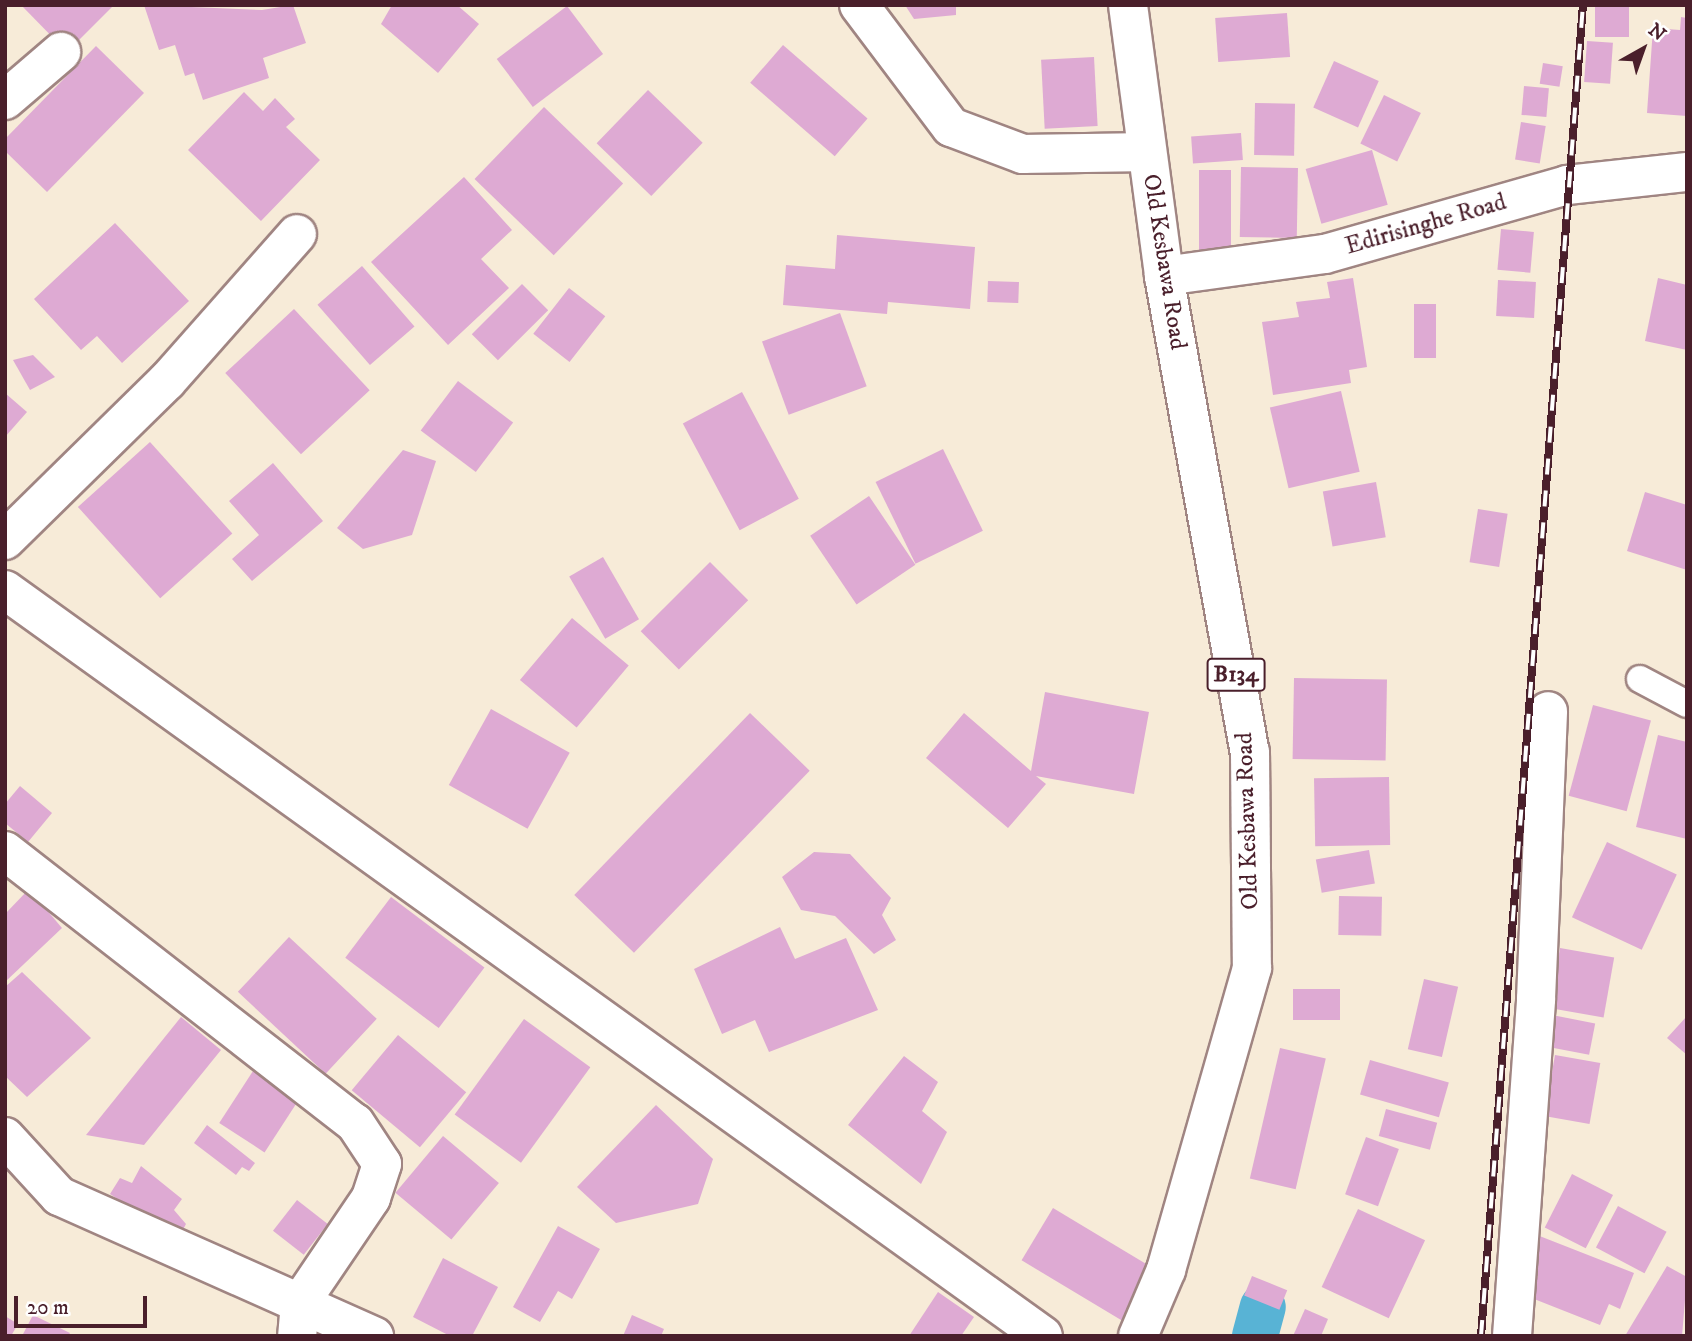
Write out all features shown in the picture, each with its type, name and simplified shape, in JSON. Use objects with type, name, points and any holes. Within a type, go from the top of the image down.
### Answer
[{"type":"street","points":[[859,5],[951,127],[1023,154],[1147,152]]},
{"type":"street","name":"Old Kesbawa Road","points":[[1128,5],[1164,276],[1250,752],[1252,968],[1166,1270],[1138,1336]]},
{"type":"street","points":[[5,100],[61,52]]},
{"type":"street","name":"Edirisinghe Road","points":[[1164,276],[1325,254],[1567,185],[1687,172]]},
{"type":"street","points":[[5,540],[167,381],[297,234]]},
{"type":"street","points":[[5,590],[1043,1336]]},
{"type":"street","points":[[1512,1336],[1536,999],[1548,711]]},
{"type":"street","points":[[5,851],[355,1123],[382,1164],[371,1198],[298,1320]]},
{"type":"street","points":[[5,1137],[59,1196],[298,1320],[374,1336]]},
{"type":"lane","points":[[1640,679],[1687,704]]},
{"type":"building","points":[[21,5],[114,5],[67,52]]},
{"type":"building","points":[[144,5],[262,10],[293,5],[306,43],[263,58],[269,78],[203,100],[194,73],[185,76],[175,45],[159,50]]},
{"type":"building","points":[[392,5],[457,5],[479,24],[438,73],[381,24]]},
{"type":"building","points":[[905,5],[956,5],[956,15],[914,19]]},
{"type":"building","points":[[1595,5],[1629,5],[1629,37],[1595,37]]},
{"type":"building","points":[[567,6],[603,54],[533,107],[497,59]]},
{"type":"building","points":[[1287,13],[1290,57],[1218,62],[1215,18]]},
{"type":"building","points":[[1681,17],[1687,18],[1687,116],[1647,113],[1653,28],[1680,30]]},
{"type":"building","points":[[1587,41],[1613,43],[1610,84],[1584,82]]},
{"type":"building","points":[[783,45],[868,118],[835,156],[750,83]]},
{"type":"building","points":[[96,46],[144,93],[47,192],[5,151],[5,139]]},
{"type":"building","points":[[1094,57],[1098,126],[1045,129],[1041,60]]},
{"type":"building","points":[[1334,61],[1379,81],[1358,128],[1313,108]]},
{"type":"building","points":[[1543,63],[1563,66],[1559,87],[1540,84]]},
{"type":"building","points":[[1524,86],[1549,88],[1546,117],[1521,115]]},
{"type":"building","points":[[648,90],[703,143],[651,196],[597,143]]},
{"type":"building","points":[[244,92],[263,111],[275,98],[295,119],[286,127],[320,160],[261,221],[188,150]]},
{"type":"building","points":[[1384,95],[1421,113],[1397,162],[1360,144]]},
{"type":"building","points":[[1255,103],[1295,104],[1294,156],[1254,155]]},
{"type":"building","points":[[544,107],[623,183],[554,255],[475,179]]},
{"type":"building","points":[[1521,122],[1546,126],[1540,163],[1515,160]]},
{"type":"building","points":[[1241,133],[1243,160],[1193,163],[1191,136]]},
{"type":"building","points":[[1372,150],[1388,205],[1321,224],[1306,169]]},
{"type":"building","points":[[1241,167],[1298,168],[1297,238],[1240,237]]},
{"type":"building","points":[[1199,170],[1231,170],[1231,252],[1199,252]]},
{"type":"building","points":[[464,177],[512,230],[481,259],[509,288],[448,345],[371,262]]},
{"type":"building","points":[[115,223],[189,301],[122,363],[97,336],[81,350],[34,299]]},
{"type":"building","points":[[1501,229],[1534,232],[1530,273],[1497,270]]},
{"type":"building","points":[[837,235],[975,247],[970,309],[888,302],[887,314],[783,305],[786,265],[835,269]]},
{"type":"building","points":[[362,266],[414,326],[370,365],[317,305]]},
{"type":"building","points":[[1353,278],[1367,367],[1349,370],[1351,383],[1273,395],[1262,322],[1299,317],[1296,302],[1330,298],[1327,282]]},
{"type":"building","points":[[1658,278],[1687,285],[1687,350],[1645,341]]},
{"type":"building","points":[[1498,280],[1536,282],[1534,318],[1496,316]]},
{"type":"building","points":[[988,281],[1019,282],[1018,303],[987,302]]},
{"type":"building","points":[[522,284],[548,310],[498,360],[472,334]]},
{"type":"building","points":[[569,288],[605,316],[570,362],[533,334]]},
{"type":"building","points":[[1414,304],[1436,304],[1436,358],[1414,358]]},
{"type":"building","points":[[294,309],[370,390],[301,454],[225,373]]},
{"type":"building","points":[[840,313],[867,386],[789,415],[762,341]]},
{"type":"building","points":[[33,355],[55,377],[30,390],[13,360]]},
{"type":"building","points":[[458,381],[513,423],[476,472],[421,431]]},
{"type":"building","points":[[1341,391],[1360,472],[1289,488],[1270,407]]},
{"type":"building","points":[[742,392],[799,499],[740,530],[683,423]]},
{"type":"building","points":[[5,393],[27,412],[5,437]]},
{"type":"building","points":[[150,442],[232,533],[160,598],[78,507]]},
{"type":"building","points":[[943,449],[983,531],[915,564],[876,482]]},
{"type":"building","points":[[403,450],[436,461],[412,535],[363,549],[337,528]]},
{"type":"building","points":[[273,463],[323,521],[252,581],[232,559],[259,535],[229,501]]},
{"type":"building","points":[[1376,482],[1386,537],[1333,547],[1323,491]]},
{"type":"building","points":[[1645,492],[1687,505],[1687,570],[1627,551]]},
{"type":"building","points":[[869,496],[915,565],[857,605],[810,536]]},
{"type":"building","points":[[1478,509],[1508,514],[1499,567],[1470,562]]},
{"type":"building","points":[[603,557],[639,619],[605,639],[569,576]]},
{"type":"building","points":[[710,562],[748,600],[679,669],[641,631]]},
{"type":"building","points":[[572,618],[629,666],[577,728],[520,680]]},
{"type":"building","points":[[1294,678],[1387,680],[1386,761],[1293,759]]},
{"type":"building","points":[[1045,692],[1149,712],[1134,794],[1036,776],[1046,784],[1008,828],[926,758],[964,713],[1031,771]]},
{"type":"building","points":[[1593,705],[1651,721],[1627,811],[1569,796]]},
{"type":"building","points":[[491,709],[570,753],[528,829],[449,785]]},
{"type":"building","points":[[750,713],[810,771],[634,953],[574,895]]},
{"type":"building","points":[[1658,735],[1687,742],[1687,839],[1636,827]]},
{"type":"building","points":[[1389,777],[1390,845],[1315,846],[1314,778]]},
{"type":"building","points":[[20,786],[52,813],[28,842],[5,823],[5,804]]},
{"type":"building","points":[[1607,842],[1677,875],[1642,950],[1572,917]]},
{"type":"building","points":[[1369,850],[1375,883],[1322,893],[1316,859]]},
{"type":"building","points":[[814,852],[850,854],[891,898],[882,915],[896,940],[874,954],[835,916],[801,910],[782,877]]},
{"type":"building","points":[[29,889],[62,928],[5,982],[5,914]]},
{"type":"building","points":[[1339,896],[1382,897],[1381,936],[1338,935]]},
{"type":"building","points":[[391,897],[484,967],[439,1028],[345,958]]},
{"type":"building","points":[[780,927],[795,959],[846,938],[878,1010],[769,1052],[755,1020],[722,1034],[694,969]]},
{"type":"building","points":[[289,937],[377,1019],[326,1074],[238,992]]},
{"type":"building","points":[[1560,948],[1614,958],[1604,1018],[1549,1008]]},
{"type":"building","points":[[22,972],[91,1038],[27,1097],[5,1076],[5,987]]},
{"type":"building","points":[[1424,979],[1458,987],[1442,1057],[1408,1049]]},
{"type":"building","points":[[1293,989],[1340,989],[1340,1020],[1293,1020]]},
{"type":"building","points":[[1552,1015],[1595,1023],[1589,1055],[1546,1046]]},
{"type":"building","points":[[1687,1016],[1687,1055],[1667,1038]]},
{"type":"building","points":[[181,1017],[221,1050],[144,1145],[86,1135]]},
{"type":"building","points":[[524,1019],[590,1067],[521,1163],[455,1114]]},
{"type":"building","points":[[398,1035],[466,1092],[420,1147],[352,1090]]},
{"type":"building","points":[[1280,1048],[1326,1059],[1296,1189],[1250,1179]]},
{"type":"building","points":[[1555,1055],[1600,1063],[1590,1124],[1544,1116]]},
{"type":"building","points":[[904,1056],[938,1082],[922,1111],[947,1132],[921,1184],[848,1125]]},
{"type":"building","points":[[1370,1060],[1449,1083],[1439,1117],[1360,1095]]},
{"type":"building","points":[[253,1071],[298,1100],[265,1152],[219,1123]]},
{"type":"building","points":[[656,1105],[713,1159],[698,1204],[616,1223],[577,1187]]},
{"type":"building","points":[[1386,1109],[1437,1123],[1430,1150],[1379,1136]]},
{"type":"building","points":[[207,1125],[255,1163],[249,1171],[242,1167],[236,1175],[194,1143]]},
{"type":"building","points":[[443,1136],[499,1183],[451,1240],[395,1193]]},
{"type":"building","points":[[1366,1137],[1399,1149],[1378,1206],[1345,1194]]},
{"type":"building","points":[[141,1166],[182,1199],[174,1210],[186,1224],[178,1239],[110,1194],[120,1178],[132,1183]]},
{"type":"building","points":[[1572,1174],[1613,1195],[1586,1248],[1545,1227]]},
{"type":"building","points":[[297,1200],[328,1224],[304,1255],[273,1231]]},
{"type":"building","points":[[1618,1206],[1667,1232],[1644,1273],[1596,1247]]},
{"type":"building","points":[[1053,1208],[1153,1268],[1122,1321],[1022,1260]]},
{"type":"building","points":[[1358,1209],[1425,1240],[1389,1318],[1322,1287]]},
{"type":"building","points":[[558,1226],[600,1249],[572,1299],[558,1291],[540,1322],[513,1307]]},
{"type":"building","points":[[1537,1235],[1634,1273],[1620,1309],[1609,1304],[1600,1325],[1529,1297],[1538,1276],[1522,1270]]},
{"type":"building","points":[[443,1258],[498,1287],[472,1336],[450,1336],[413,1317]]},
{"type":"building","points":[[1667,1266],[1687,1277],[1682,1336],[1625,1336]]},
{"type":"building","points":[[1252,1276],[1287,1290],[1279,1310],[1244,1295]]},
{"type":"building","points":[[938,1292],[974,1317],[961,1336],[909,1336]]},
{"type":"building","points":[[1305,1309],[1328,1319],[1321,1336],[1293,1336]]},
{"type":"building","points":[[33,1315],[70,1333],[68,1336],[22,1336]]},
{"type":"building","points":[[632,1315],[664,1329],[661,1336],[623,1336]]},
{"type":"building","points":[[5,1316],[18,1324],[11,1336],[5,1336]]},
{"type":"waterway","points":[[1255,1336],[1263,1307]]},
{"type":"railway","points":[[1481,1336],[1583,5]]}]
